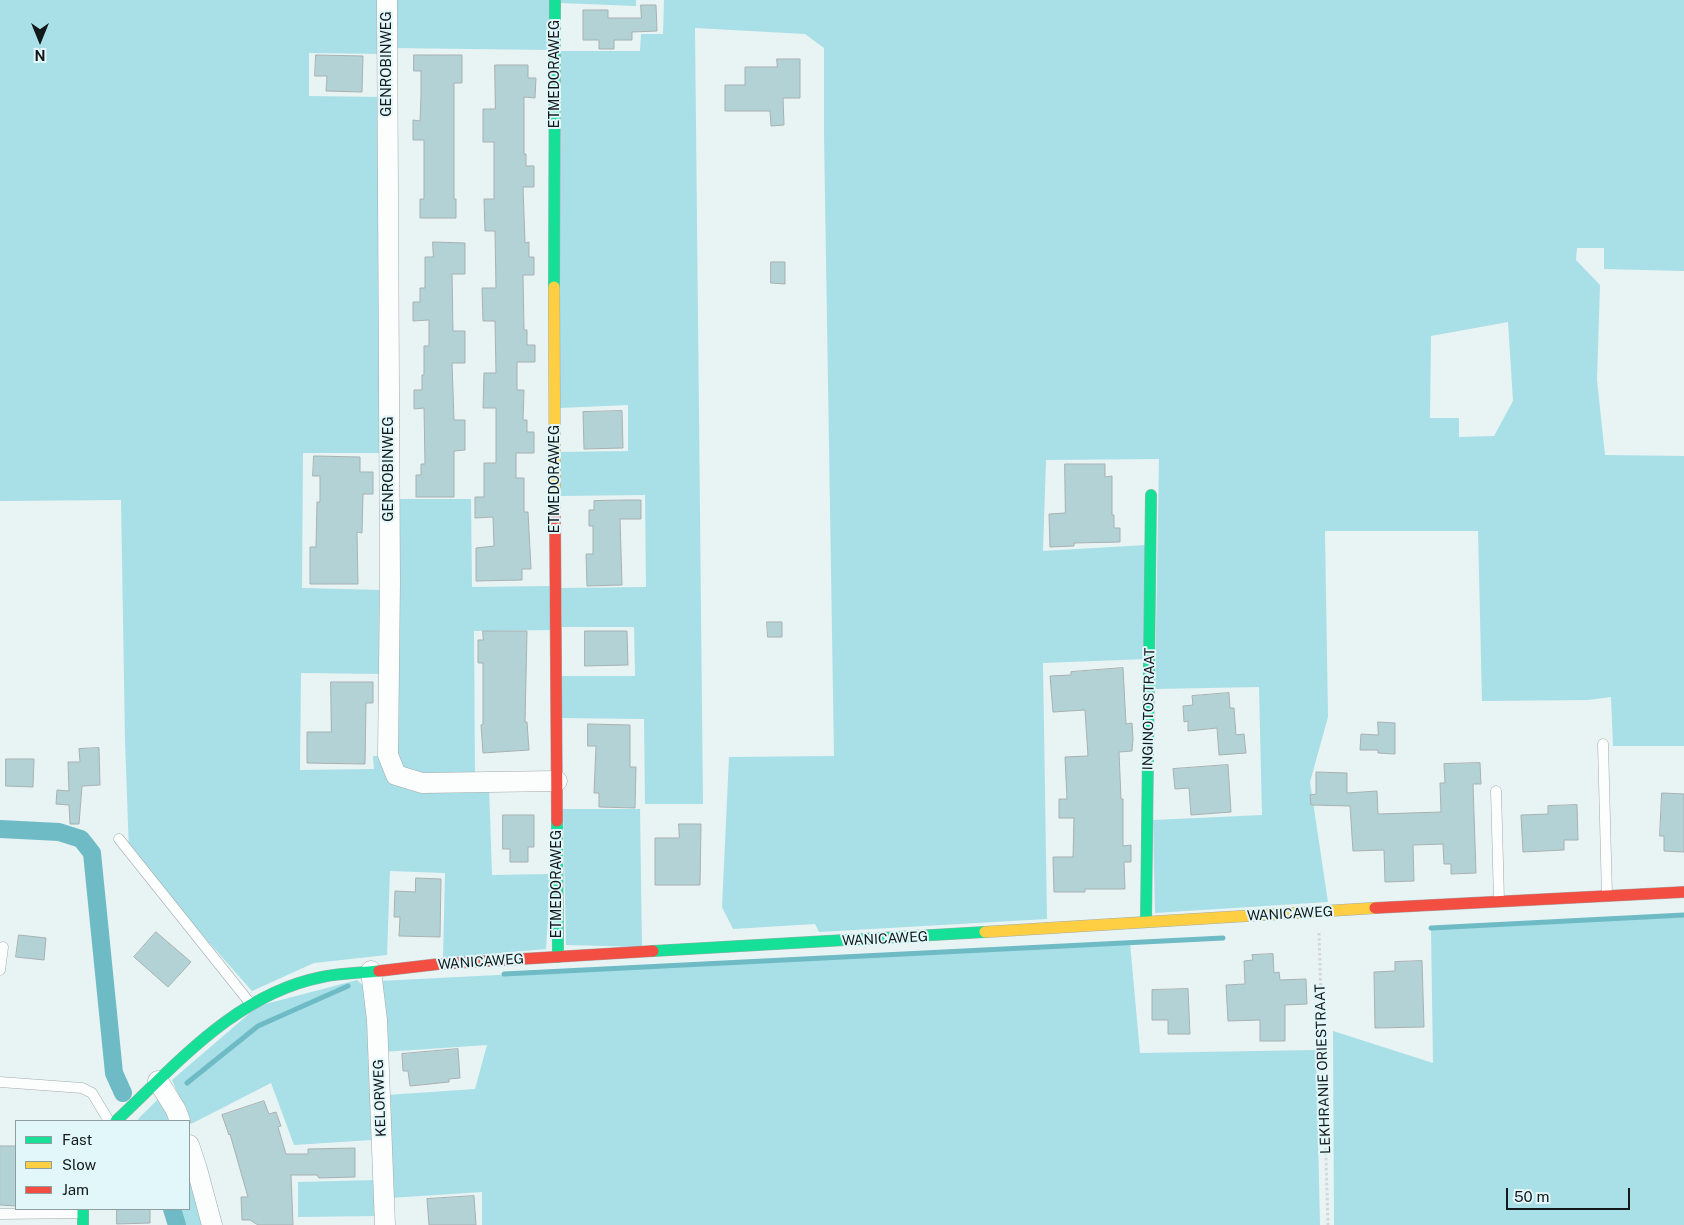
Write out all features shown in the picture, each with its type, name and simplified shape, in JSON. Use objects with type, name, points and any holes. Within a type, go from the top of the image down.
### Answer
[{"type":"street","name":"GENROBINWEG","points":[[387,0],[390,581],[388,755],[396,775],[422,783],[557,781]]},
{"type":"street","name":"ETMEDORAWEG","points":[[555,0],[554,402],[558,957]]},
{"type":"street","name":"INGINOTOSTRAAT","points":[[1146,922],[1151,495]]},
{"type":"street","name":"WANICAWEG","points":[[117,1120],[206,1036],[250,1004],[283,989],[322,977],[439,964],[1499,901],[1684,892]]},
{"type":"street","name":"KELORWEG","points":[[371,971],[377,1020],[385,1225]]},
{"type":"street","points":[[158,1081],[176,1110],[180,1120]]},
{"type":"street","points":[[190,1148],[212,1225]]},
{"type":"street","points":[[83,1211],[83,1225]]},
{"type":"lane","points":[[1603,744],[1607,896]]},
{"type":"lane","points":[[1496,791],[1499,901]]},
{"type":"lane","points":[[119,840],[250,1004]]},
{"type":"lane","points":[[0,970],[3,947]]},
{"type":"lane","points":[[0,1082],[82,1088],[92,1093],[109,1120]]},
{"type":"lane","points":[[0,1214],[83,1211]]},
{"type":"path","name":"LEKHRANIE ORIESTRAAT","points":[[1318,912],[1328,1225]]},
{"type":"shaded area","points":[[0,0],[383,0],[383,54],[309,53],[309,96],[382,97],[381,453],[303,453],[302,588],[383,590],[382,674],[301,673],[300,770],[374,769],[373,756],[385,756],[392,777],[489,786],[492,875],[551,874],[546,949],[443,958],[445,873],[390,871],[387,955],[314,963],[252,991],[129,852],[121,500],[0,501]]},
{"type":"shaded area","points":[[391,0],[551,0],[551,50],[392,48]]},
{"type":"shaded area","points":[[560,0],[636,0],[636,6],[560,3]]},
{"type":"shaded area","points":[[664,0],[1684,0],[1684,271],[1604,269],[1604,248],[1577,248],[1576,260],[1600,285],[1597,380],[1605,455],[1684,456],[1684,746],[1613,746],[1611,697],[1588,700],[1482,701],[1478,531],[1325,531],[1328,717],[1310,782],[1328,902],[1155,913],[1153,820],[1262,815],[1259,687],[1155,689],[1159,459],[1046,460],[1043,551],[1146,545],[1146,659],[1043,663],[1047,919],[819,932],[815,924],[733,929],[722,907],[729,757],[834,756],[824,48],[805,34],[695,28],[703,804],[645,804],[644,719],[561,718],[561,676],[635,676],[634,627],[562,627],[561,588],[646,587],[645,495],[559,496],[559,452],[628,451],[628,405],[560,408],[560,51],[640,51],[641,34],[663,34]],"holes":[[[1508,322],[1513,401],[1494,436],[1459,437],[1459,418],[1430,418],[1431,336]]]},
{"type":"shaded area","points":[[393,499],[471,499],[472,587],[552,586],[552,630],[474,631],[475,777],[420,778],[402,768],[392,752]]},
{"type":"shaded area","points":[[563,809],[640,809],[642,947],[566,945]]},
{"type":"shaded area","points":[[1684,915],[1684,1225],[1334,1225],[1333,1031],[1433,1063],[1431,928]]},
{"type":"shaded area","points":[[1130,943],[1140,1053],[1316,1050],[1320,1225],[482,1225],[482,1192],[390,1198],[387,1095],[475,1089],[487,1045],[383,1052],[379,981]]},
{"type":"shaded area","points":[[357,980],[366,988],[372,1140],[294,1145],[271,1083],[191,1124],[172,1080],[258,1006]]},
{"type":"shaded area","points":[[158,1099],[172,1120],[139,1120]]},
{"type":"shaded area","points":[[190,1166],[206,1225],[177,1225],[172,1210],[190,1210]]},
{"type":"shaded area","points":[[377,1180],[378,1216],[298,1217],[298,1182]]},
{"type":"building","points":[[641,5],[656,5],[657,31],[632,32],[632,40],[614,40],[614,49],[599,49],[599,40],[583,40],[583,10],[608,10],[608,18],[641,18]]},
{"type":"building","points":[[316,55],[363,56],[362,92],[326,91],[327,76],[315,76]]},
{"type":"building","points":[[414,55],[462,55],[462,83],[454,83],[454,199],[456,199],[456,218],[420,218],[420,199],[424,199],[424,140],[413,140],[413,120],[420,121],[421,95],[421,71],[414,71]]},
{"type":"building","points":[[777,59],[800,59],[800,98],[783,98],[784,125],[771,126],[770,111],[725,111],[725,85],[745,85],[745,67],[777,67]]},
{"type":"building","points":[[495,65],[528,65],[528,78],[536,78],[535,98],[524,97],[524,154],[526,154],[526,166],[534,166],[534,187],[523,187],[525,243],[529,242],[529,257],[534,257],[534,275],[523,275],[524,330],[527,330],[527,345],[535,345],[535,362],[517,362],[517,390],[524,390],[523,420],[527,420],[527,432],[534,432],[534,453],[516,453],[516,478],[524,478],[524,512],[528,512],[531,569],[522,569],[522,580],[476,581],[476,548],[494,546],[493,517],[475,518],[475,497],[484,497],[484,463],[496,463],[496,408],[483,408],[484,373],[496,373],[495,321],[483,321],[482,288],[496,288],[495,231],[485,231],[484,199],[494,199],[494,142],[483,142],[483,109],[495,109]]},
{"type":"building","points":[[433,242],[465,243],[465,274],[452,274],[453,331],[465,331],[465,363],[452,363],[454,420],[465,420],[465,450],[454,451],[454,497],[416,497],[416,475],[421,475],[421,464],[425,464],[424,408],[414,409],[414,390],[422,390],[424,346],[429,346],[429,320],[413,321],[413,302],[420,302],[420,288],[425,288],[425,257],[433,257]]},
{"type":"building","points":[[771,262],[785,262],[785,284],[771,283]]},
{"type":"building","points":[[622,411],[623,448],[584,449],[583,412]]},
{"type":"building","points":[[314,456],[360,457],[360,472],[373,472],[373,494],[363,494],[362,533],[357,532],[358,584],[310,584],[310,547],[316,547],[317,502],[320,502],[320,476],[313,476]]},
{"type":"building","points":[[1065,464],[1105,464],[1105,477],[1112,476],[1112,515],[1114,515],[1114,528],[1120,528],[1120,542],[1074,543],[1074,546],[1050,547],[1049,514],[1065,513]]},
{"type":"building","points":[[641,500],[641,519],[620,519],[622,585],[587,586],[586,554],[593,554],[593,526],[589,526],[589,510],[594,510],[594,501]]},
{"type":"building","points":[[767,622],[782,622],[782,637],[768,637]]},
{"type":"building","points":[[483,631],[527,631],[525,722],[527,722],[529,750],[483,753],[481,725],[483,724],[483,663],[478,663],[478,640],[483,640]]},
{"type":"building","points":[[585,631],[627,631],[628,665],[585,666]]},
{"type":"building","points":[[1123,668],[1126,724],[1132,723],[1133,739],[1132,751],[1119,752],[1121,799],[1123,799],[1123,846],[1131,845],[1131,862],[1124,862],[1125,889],[1085,889],[1085,892],[1054,892],[1053,857],[1073,857],[1074,818],[1059,818],[1059,799],[1067,799],[1065,757],[1088,756],[1085,710],[1053,712],[1050,676],[1071,675],[1071,672]]},
{"type":"building","points":[[331,682],[373,682],[373,703],[366,703],[365,764],[307,763],[307,732],[331,732]]},
{"type":"building","points":[[1229,693],[1230,708],[1234,708],[1236,735],[1244,734],[1246,753],[1219,755],[1217,728],[1188,731],[1188,721],[1184,722],[1183,706],[1193,705],[1192,696]]},
{"type":"building","points":[[1378,722],[1395,723],[1395,754],[1378,753],[1378,750],[1360,750],[1361,734],[1378,735]]},
{"type":"building","points":[[588,724],[630,725],[630,767],[636,767],[635,808],[599,807],[599,793],[594,793],[596,746],[588,746]]},
{"type":"building","points":[[99,748],[100,785],[82,786],[79,824],[70,824],[69,805],[56,804],[57,790],[69,791],[68,762],[80,762],[79,749]]},
{"type":"building","points":[[6,759],[34,759],[33,787],[6,786]]},
{"type":"building","points":[[1480,763],[1481,784],[1473,784],[1476,873],[1451,874],[1451,864],[1444,864],[1443,844],[1413,845],[1414,881],[1385,882],[1384,850],[1353,851],[1350,806],[1311,805],[1310,795],[1316,794],[1316,772],[1347,773],[1347,793],[1377,791],[1378,814],[1441,812],[1440,783],[1445,783],[1444,764]]},
{"type":"building","points":[[1228,765],[1231,812],[1191,815],[1189,788],[1175,789],[1173,769]]},
{"type":"building","points":[[1662,793],[1684,794],[1684,852],[1664,851],[1664,836],[1660,836]]},
{"type":"building","points":[[1577,805],[1578,840],[1564,840],[1564,850],[1523,852],[1521,815],[1548,814],[1548,806]]},
{"type":"building","points":[[503,815],[534,815],[534,847],[528,847],[528,862],[510,862],[510,849],[503,849]]},
{"type":"building","points":[[679,824],[701,824],[700,885],[655,885],[655,838],[679,838]]},
{"type":"building","points":[[416,878],[441,879],[440,937],[399,936],[400,917],[394,917],[395,891],[415,892]]},
{"type":"building","points":[[156,932],[191,962],[168,987],[134,957]]},
{"type":"building","points":[[19,935],[46,938],[44,960],[16,957]]},
{"type":"building","points":[[1273,954],[1274,973],[1279,972],[1280,980],[1306,979],[1307,1004],[1285,1005],[1285,1041],[1260,1041],[1260,1020],[1228,1021],[1226,985],[1245,984],[1244,961],[1253,960],[1252,955]]},
{"type":"building","points":[[1422,961],[1424,1027],[1375,1028],[1374,972],[1395,971],[1395,962]]},
{"type":"building","points":[[1188,989],[1190,1034],[1168,1034],[1168,1020],[1152,1020],[1152,990]]},
{"type":"building","points":[[458,1049],[460,1078],[449,1079],[449,1082],[410,1086],[408,1071],[403,1071],[402,1054]]},
{"type":"building","points":[[264,1101],[269,1114],[276,1112],[281,1126],[278,1127],[286,1154],[308,1154],[308,1149],[355,1148],[355,1177],[319,1178],[317,1175],[291,1175],[293,1225],[258,1225],[250,1220],[242,1220],[241,1197],[248,1197],[230,1134],[222,1115]]},
{"type":"building","points":[[0,1146],[15,1146],[15,1206],[0,1205]]},
{"type":"building","points":[[474,1196],[476,1225],[429,1225],[427,1199]]},
{"type":"building","points":[[117,1210],[150,1210],[150,1223],[117,1224]]},
{"type":"waterway","points":[[0,829],[59,832],[81,839],[92,853],[114,1073],[123,1093]]},
{"type":"waterway","points":[[1431,928],[1684,915]]},
{"type":"waterway","points":[[504,974],[1223,938]]},
{"type":"waterway","points":[[187,1083],[258,1026],[348,986]]},
{"type":"waterway","points":[[172,1210],[177,1225]]},
{"type":"traffic: fast","points":[[554,287],[555,0]]},
{"type":"traffic: fast","points":[[1146,922],[1151,495]]},
{"type":"traffic: fast","points":[[557,821],[558,957]]},
{"type":"traffic: fast","points":[[653,951],[985,932]]},
{"type":"traffic: fast","points":[[117,1120],[185,1055],[210,1034],[235,1015],[262,999],[291,986],[322,977],[379,971]]},
{"type":"traffic: fast","points":[[83,1210],[83,1225]]},
{"type":"traffic: slow","points":[[554,287],[555,515]]},
{"type":"traffic: slow","points":[[985,932],[1375,908]]},
{"type":"traffic: jam","points":[[555,515],[557,821]]},
{"type":"traffic: jam","points":[[1375,908],[1684,892]]},
{"type":"traffic: jam","points":[[379,971],[439,964],[653,951]]}]
